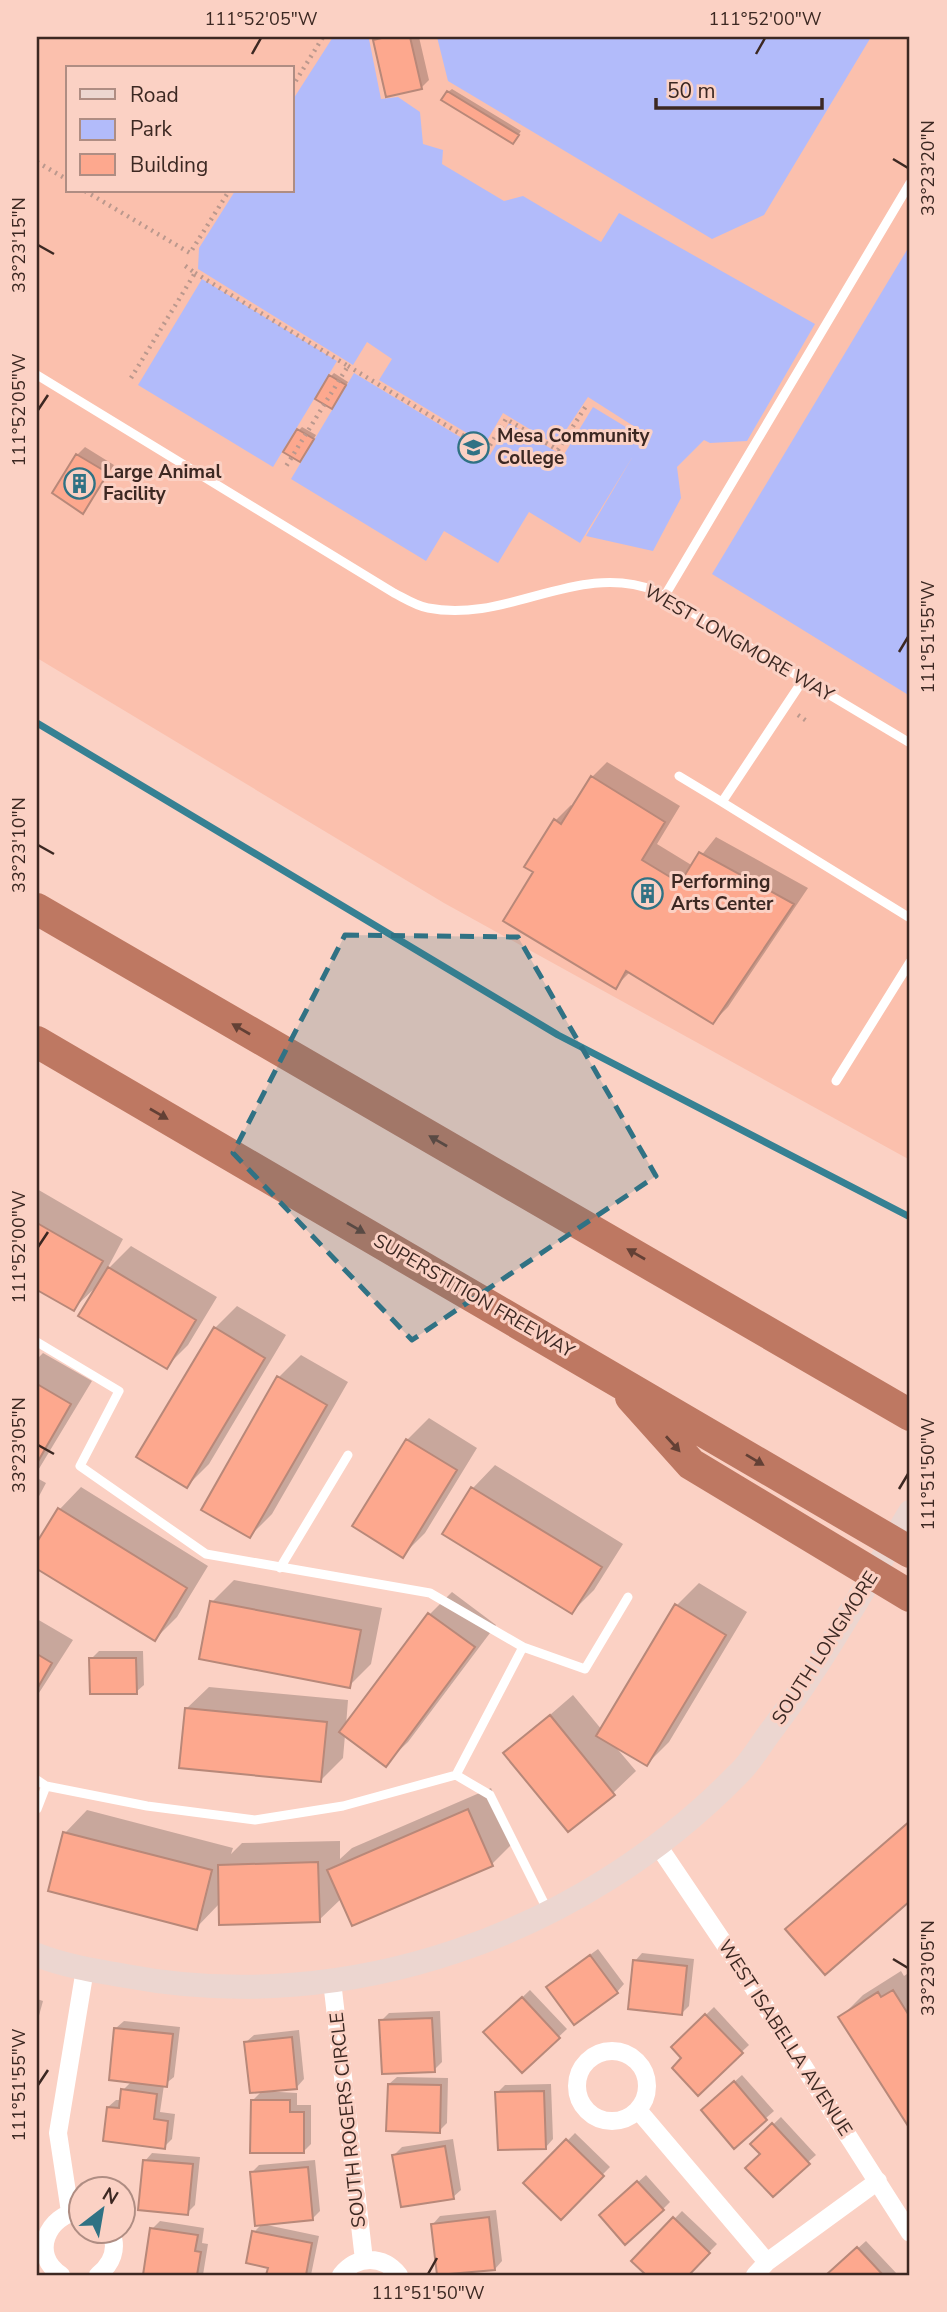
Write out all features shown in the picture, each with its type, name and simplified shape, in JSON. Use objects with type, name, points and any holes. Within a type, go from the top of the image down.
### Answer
[{"type":"highway","points":[[37,898],[149,976]]},
{"type":"highway","points":[[37,909],[910,1415]]},
{"type":"highway","name":"SUPERSTITION FREEWAY","points":[[37,1043],[612,1375],[910,1552]]},
{"type":"highway","points":[[695,1288],[910,1399]]},
{"type":"highway","points":[[612,1375],[691,1464],[910,1596]]},
{"type":"street","name":"SOUTH LONGMORE","points":[[37,1955],[85,1969],[151,1981],[211,1987],[262,1988],[332,1981],[398,1970],[479,1944],[549,1914],[657,1844],[739,1773],[805,1686],[910,1512]]},
{"type":"street","name":"WEST ISABELLA AVENUE","points":[[657,1844],[910,2233]]},
{"type":"street","points":[[67,2176],[58,2133],[85,1969]]},
{"type":"street","name":"SOUTH ROGERS CIRCLE","points":[[332,1981],[364,2260]]},
{"type":"street","points":[[638,2109],[761,2269],[878,2181]]},
{"type":"street","points":[[61,2275],[49,2264],[44,2243],[52,2224],[66,2217]]},
{"type":"street","points":[[98,2275],[111,2260],[114,2246]]},
{"type":"street","points":[[341,2275],[354,2263],[364,2260],[385,2263],[399,2275]]},
{"type":"lane","points":[[664,597],[910,183]]},
{"type":"lane","name":"WEST LONGMORE WAY","points":[[37,375],[394,593],[425,608],[450,611],[491,607],[590,582],[632,582],[664,597],[910,743]]},
{"type":"lane","points":[[722,802],[803,680]]},
{"type":"lane","points":[[679,776],[910,918]]},
{"type":"lane","points":[[836,1081],[910,962]]},
{"type":"lane","points":[[37,1342],[119,1391],[80,1466],[206,1554],[430,1593],[523,1647],[584,1668],[628,1597]]},
{"type":"lane","points":[[280,1568],[348,1455]]},
{"type":"lane","points":[[456,1775],[523,1647]]},
{"type":"lane","points":[[37,1809],[41,1783],[147,1806],[255,1820],[343,1806],[456,1775],[490,1795],[549,1914]]},
{"type":"path","points":[[294,84],[323,37]]},
{"type":"path","points":[[37,162],[66,179]]},
{"type":"path","points":[[87,192],[190,253],[228,192]]},
{"type":"path","points":[[184,265],[487,450],[506,419],[558,450],[586,406]]},
{"type":"path","points":[[131,378],[195,273]]},
{"type":"path","points":[[285,468],[348,366]]},
{"type":"path","points":[[798,716],[808,722]]},
{"type":"highlighted area","points":[[345,935],[518,937],[656,1176],[412,1340],[233,1153]]},
{"type":"shaded area","name":"Mesa Community College","points":[[37,37],[910,37],[910,1160],[444,903],[37,658]]},
{"type":"green space","points":[[333,37],[369,39],[381,99],[398,97],[420,112],[423,144],[443,150],[442,164],[504,201],[523,196],[601,242],[619,213],[815,324],[747,441],[710,443],[704,440],[677,467],[681,498],[653,551],[586,536],[646,434],[588,397],[556,445],[503,413],[485,444],[379,380],[392,359],[367,342],[353,365],[198,269],[199,248],[234,192],[294,192],[294,98]]},
{"type":"green space","points":[[437,37],[871,37],[764,215],[712,239],[448,81]]},
{"type":"green space","points":[[910,245],[910,696],[712,574]]},
{"type":"green space","points":[[202,279],[337,361],[273,467],[138,385]]},
{"type":"green space","points":[[354,373],[490,455],[509,423],[563,456],[593,407],[644,438],[580,543],[529,512],[498,563],[444,531],[426,561],[291,479]]},
{"type":"building","points":[[410,37],[422,89],[386,97],[373,40]]},
{"type":"building","points":[[447,91],[519,135],[513,144],[441,100]]},
{"type":"building","points":[[329,375],[346,385],[332,409],[315,399]]},
{"type":"building","points":[[297,429],[314,439],[300,462],[283,452]]},
{"type":"building","name":"Large Animal Facility","points":[[76,454],[108,473],[83,514],[52,493]]},
{"type":"building","name":"Performing Arts Center","points":[[591,776],[665,822],[642,860],[680,883],[699,852],[794,904],[713,1024],[626,971],[616,989],[503,921],[533,872],[524,867],[554,819],[561,824]]},
{"type":"building","points":[[37,1223],[103,1261],[74,1311],[37,1290]]},
{"type":"building","points":[[108,1267],[196,1320],[167,1369],[78,1316]]},
{"type":"building","points":[[214,1327],[265,1358],[187,1488],[136,1457]]},
{"type":"building","points":[[277,1376],[327,1405],[250,1538],[201,1510]]},
{"type":"building","points":[[37,1384],[71,1404],[37,1463]]},
{"type":"building","points":[[406,1439],[457,1470],[403,1558],[352,1526]]},
{"type":"building","points":[[471,1487],[602,1567],[572,1614],[442,1534]]},
{"type":"building","points":[[58,1508],[187,1588],[155,1641],[37,1569],[37,1542]]},
{"type":"building","points":[[210,1601],[361,1630],[350,1688],[199,1659]]},
{"type":"building","points":[[675,1604],[726,1635],[647,1766],[596,1736]]},
{"type":"building","points":[[428,1613],[475,1647],[386,1767],[339,1732]]},
{"type":"building","points":[[37,1654],[52,1663],[37,1689]]},
{"type":"building","points":[[89,1658],[136,1658],[137,1694],[90,1694]]},
{"type":"building","points":[[185,1708],[327,1722],[321,1782],[179,1768]]},
{"type":"building","points":[[550,1715],[615,1795],[568,1832],[503,1753]]},
{"type":"building","points":[[468,1809],[493,1866],[352,1926],[327,1870]]},
{"type":"building","points":[[910,1821],[910,1901],[825,1975],[785,1929]]},
{"type":"building","points":[[63,1832],[212,1870],[197,1930],[48,1891]]},
{"type":"building","points":[[318,1862],[320,1922],[219,1925],[218,1865]]},
{"type":"building","points":[[590,1955],[618,1993],[574,2025],[546,1987]]},
{"type":"building","points":[[633,1960],[687,1966],[682,2015],[628,2009]]},
{"type":"building","points":[[893,1990],[910,2017],[910,2129],[838,2017],[878,1992],[881,1997]]},
{"type":"building","points":[[522,1997],[560,2038],[522,2073],[483,2032]]},
{"type":"building","points":[[705,2014],[743,2053],[698,2096],[672,2068],[681,2058],[671,2047]]},
{"type":"building","points":[[432,2018],[435,2072],[382,2074],[379,2020]]},
{"type":"building","points":[[114,2028],[173,2034],[167,2087],[109,2080]]},
{"type":"building","points":[[292,2037],[297,2089],[250,2093],[244,2042]]},
{"type":"building","points":[[734,2081],[767,2120],[734,2149],[701,2110]]},
{"type":"building","points":[[388,2084],[441,2085],[440,2133],[386,2131]]},
{"type":"building","points":[[121,2089],[157,2094],[154,2119],[168,2121],[165,2149],[103,2141],[107,2107],[119,2108]]},
{"type":"building","points":[[544,2091],[546,2149],[498,2150],[495,2092]]},
{"type":"building","points":[[251,2100],[290,2100],[290,2112],[304,2112],[304,2153],[250,2153]]},
{"type":"building","points":[[772,2123],[810,2164],[773,2197],[745,2168],[760,2154],[750,2144]]},
{"type":"building","points":[[566,2139],[604,2176],[561,2220],[523,2183]]},
{"type":"building","points":[[445,2146],[454,2199],[401,2207],[392,2155]]},
{"type":"building","points":[[143,2160],[193,2164],[188,2215],[138,2210]]},
{"type":"building","points":[[308,2167],[313,2220],[255,2226],[250,2172]]},
{"type":"building","points":[[637,2181],[664,2210],[625,2245],[599,2215]]},
{"type":"building","points":[[489,2217],[495,2270],[437,2275],[431,2224]]},
{"type":"building","points":[[673,2217],[710,2253],[689,2275],[646,2275],[631,2261]]},
{"type":"building","points":[[150,2228],[198,2235],[195,2251],[201,2252],[197,2275],[143,2275]]},
{"type":"building","points":[[252,2231],[312,2243],[306,2275],[266,2275],[268,2268],[246,2263]]},
{"type":"building","points":[[857,2247],[883,2275],[826,2275]]},
{"type":"waterway","points":[[37,723],[558,1035],[910,1217]]},
{"type":"place","name":"Mesa Community College","points":[[474,447]]},
{"type":"place","name":"Large Animal Facility","points":[[80,483]]},
{"type":"place","name":"Performing Arts Center","points":[[648,893]]}]
